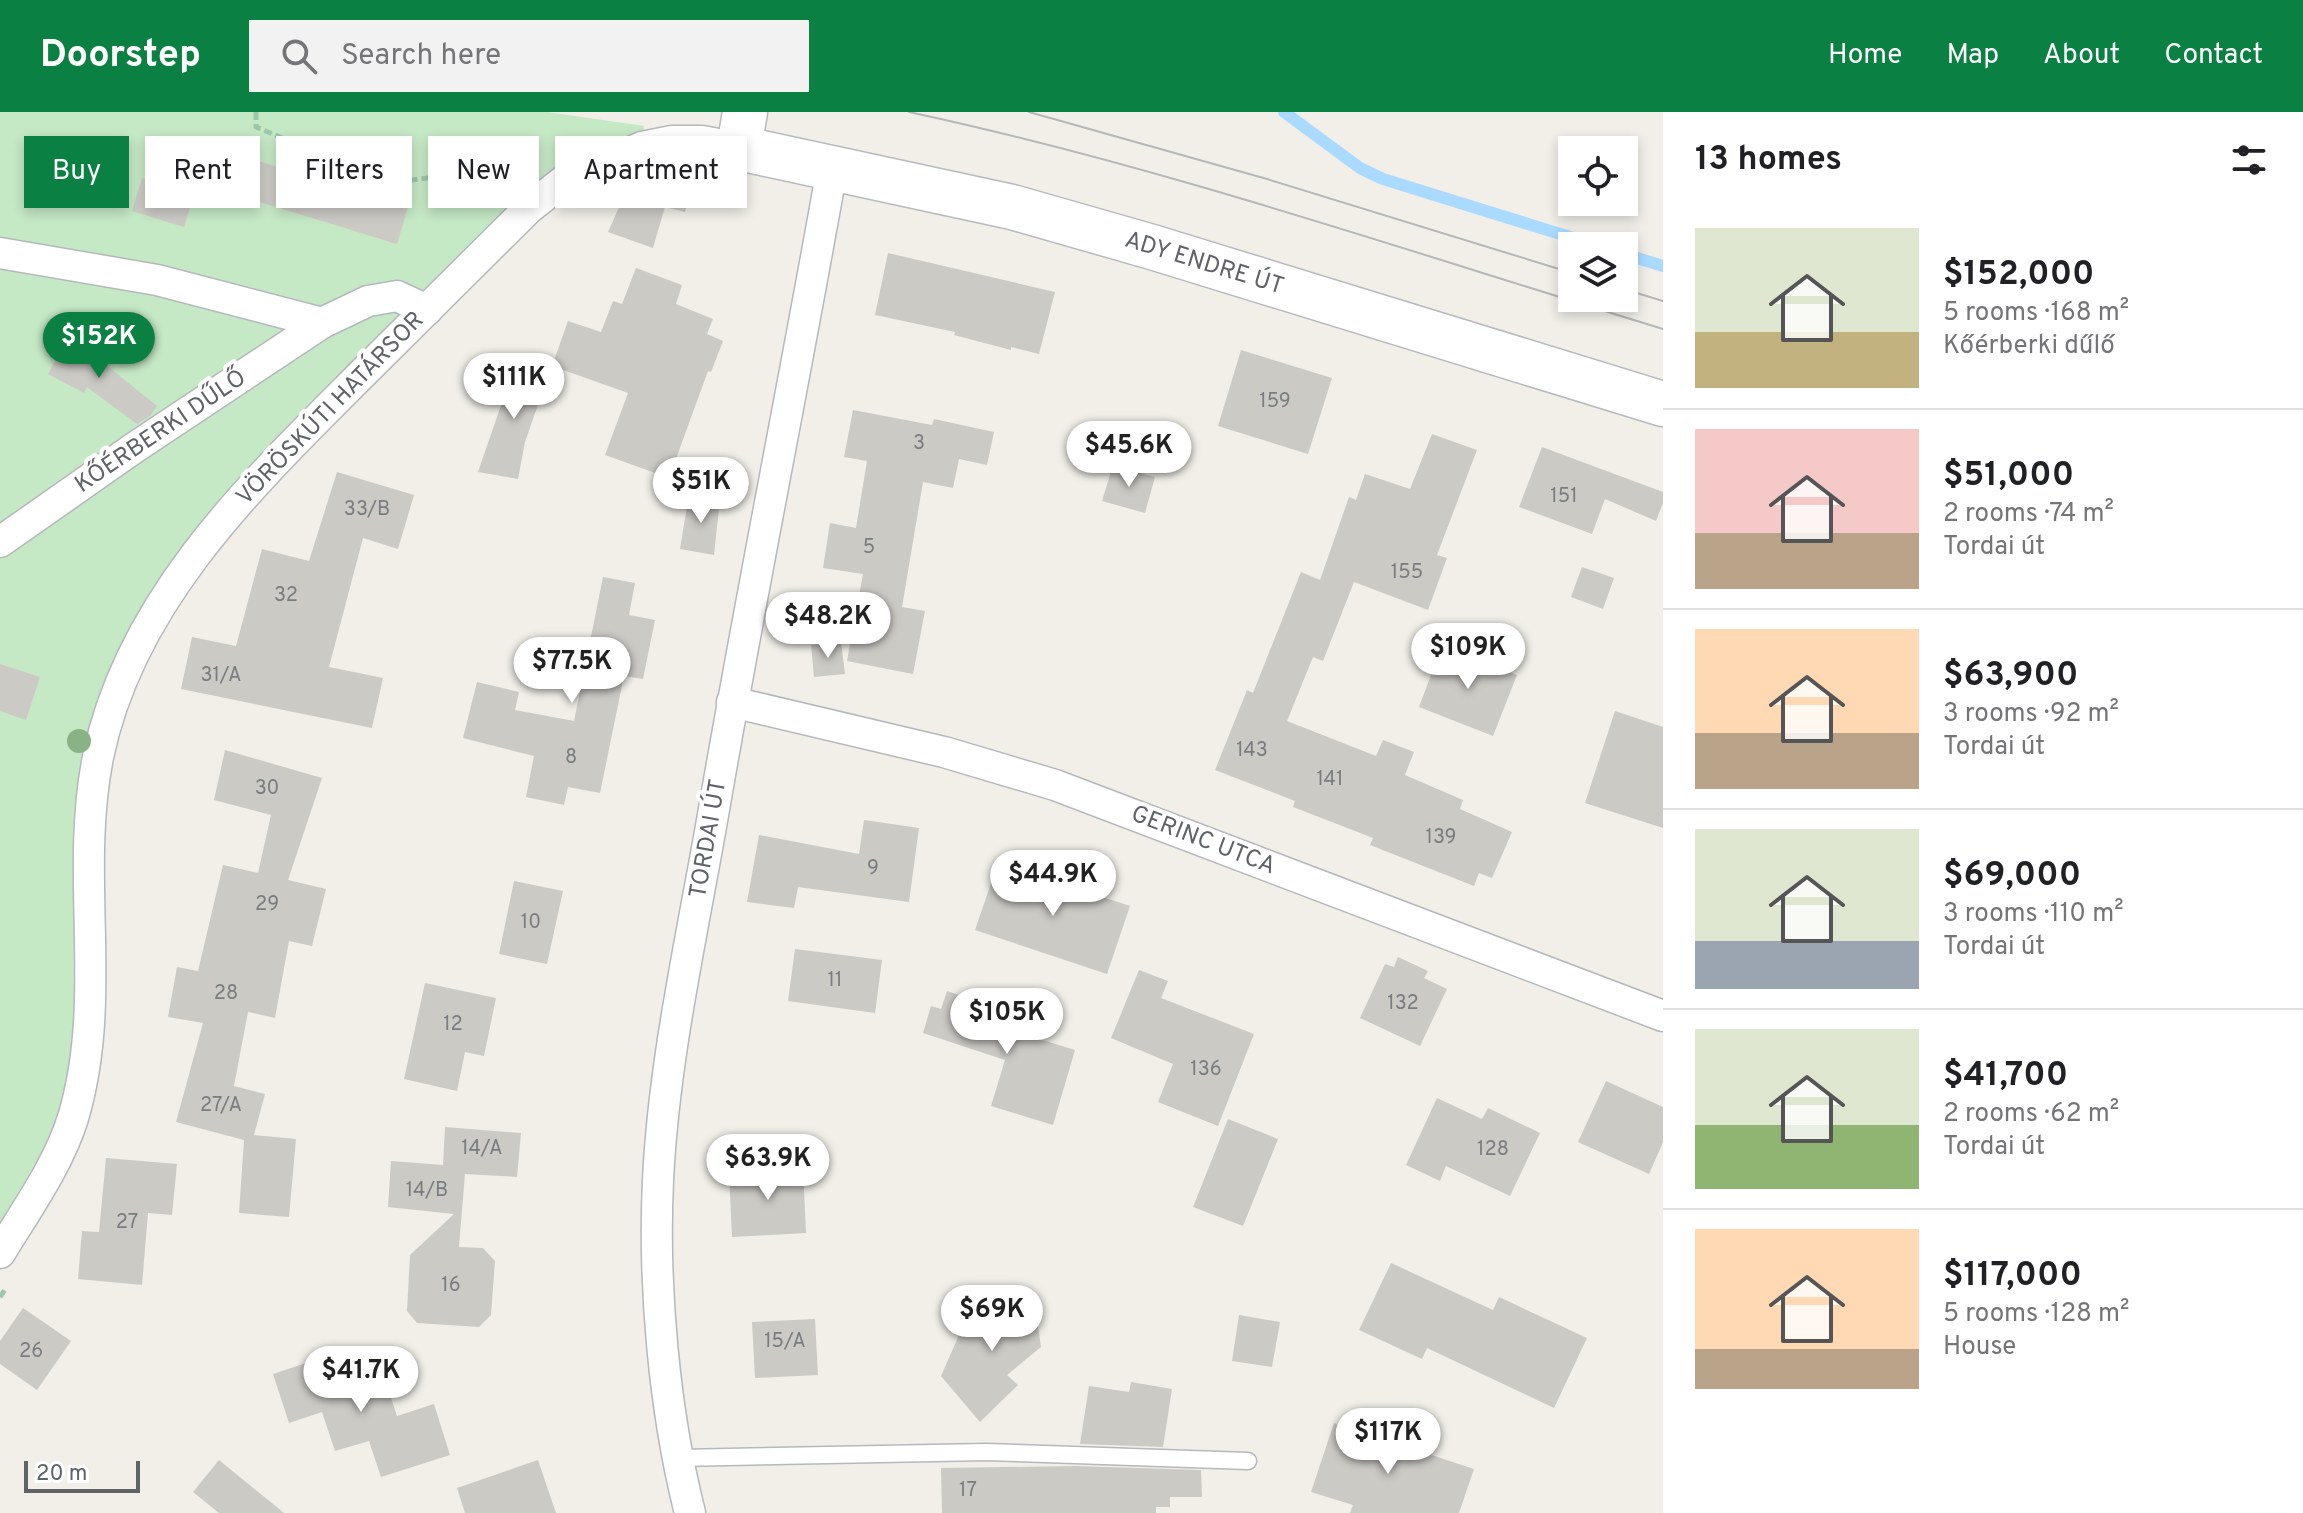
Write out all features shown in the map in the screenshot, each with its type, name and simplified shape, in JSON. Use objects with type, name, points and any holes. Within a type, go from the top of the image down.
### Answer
[{"type":"street","name":"VÖRÖSKÚTI HATÁRSOR","points":[[0,1253],[47,1176],[72,1120],[87,1056],[92,998],[89,842],[98,757],[127,666],[156,610],[259,476],[528,209],[566,179],[642,147],[672,141],[702,141],[742,130]]},
{"type":"street","name":"ADY ENDRE ÚT","points":[[742,130],[832,169],[1012,207],[1663,404]]},
{"type":"street","name":"TORDAI ÚT","points":[[690,1513],[678,1458],[667,1376],[656,1251],[658,1178],[671,1062],[732,702],[832,169]]},
{"type":"street","points":[[0,253],[157,280],[322,323]]},
{"type":"street","name":"KŐÉRBERKI DŰLŐ","points":[[0,542],[322,323],[368,301],[397,296],[427,310]]},
{"type":"street","name":"GERINC UTCA","points":[[732,702],[944,752],[1055,785],[1663,1016]]},
{"type":"lane","points":[[678,1458],[986,1452],[1248,1461]]},
{"type":"path","points":[[256,112],[256,127],[390,183],[517,166],[554,188]]},
{"type":"green space","points":[[0,112],[547,112],[644,126],[643,136],[555,136],[555,190],[539,205],[539,136],[428,136],[428,208],[536,208],[259,476],[112,706],[87,1056],[0,1250]]},
{"type":"building","points":[[260,162],[276,167],[276,207],[260,202]]},
{"type":"building","points":[[142,178],[145,179],[145,208],[190,208],[184,227],[132,211]]},
{"type":"building","points":[[279,208],[408,208],[397,244]]},
{"type":"building","points":[[619,208],[665,208],[653,248],[608,232]]},
{"type":"building","points":[[888,253],[1055,292],[1039,354],[1011,347],[1011,350],[954,335],[955,332],[875,315]]},
{"type":"building","points":[[636,268],[682,285],[676,304],[713,319],[707,334],[723,341],[711,372],[708,371],[669,478],[605,455],[628,393],[552,366],[568,321],[601,332],[613,301],[622,304]]},
{"type":"building","points":[[67,337],[104,356],[101,361],[157,406],[150,416],[137,424],[87,387],[84,393],[48,374]]},
{"type":"building","points":[[1241,350],[1332,378],[1308,454],[1218,426]]},
{"type":"building","points":[[517,359],[550,370],[525,442],[518,479],[478,472]]},
{"type":"building","points":[[853,410],[932,425],[934,419],[994,432],[987,465],[959,459],[953,488],[923,482],[902,607],[925,611],[913,674],[847,661],[863,574],[823,568],[830,523],[856,528],[867,461],[844,457]]},
{"type":"building","points":[[1432,434],[1477,450],[1437,555],[1447,558],[1428,610],[1354,582],[1323,661],[1313,657],[1287,721],[1376,756],[1383,740],[1414,752],[1405,775],[1463,800],[1460,809],[1512,832],[1492,878],[1479,873],[1474,886],[1370,845],[1373,838],[1293,807],[1295,801],[1215,770],[1247,690],[1253,693],[1301,572],[1320,580],[1349,497],[1356,500],[1365,474],[1410,489]]},
{"type":"building","points":[[1542,447],[1663,492],[1663,503],[1656,521],[1605,499],[1592,534],[1519,507]]},
{"type":"building","points":[[1113,465],[1155,477],[1145,513],[1102,501]]},
{"type":"building","points":[[337,472],[414,495],[398,549],[363,538],[329,667],[383,678],[372,728],[181,689],[192,637],[236,646],[262,549],[309,561]]},
{"type":"building","points":[[689,494],[720,499],[714,555],[680,549]]},
{"type":"building","points":[[1582,567],[1614,578],[1603,609],[1571,597]]},
{"type":"building","points":[[603,577],[635,583],[629,615],[655,620],[643,679],[624,676],[600,793],[568,787],[564,805],[526,797],[534,756],[463,738],[477,682],[519,692],[515,710],[574,721]]},
{"type":"building","points":[[841,642],[845,674],[814,677],[811,645]]},
{"type":"building","points":[[1442,646],[1517,675],[1493,736],[1419,707]]},
{"type":"building","points":[[0,664],[40,677],[26,720],[0,711]]},
{"type":"building","points":[[1615,711],[1663,727],[1663,828],[1585,803]]},
{"type":"building","points":[[225,750],[322,778],[288,880],[326,889],[312,946],[289,941],[275,1018],[248,1012],[234,1086],[265,1094],[254,1135],[296,1139],[289,1217],[239,1213],[244,1140],[176,1122],[203,1023],[168,1017],[177,967],[198,971],[223,865],[258,873],[271,815],[214,800]]},
{"type":"building","points":[[864,820],[919,828],[909,902],[798,887],[794,908],[747,902],[759,835],[859,854]]},
{"type":"building","points":[[998,863],[1130,906],[1107,974],[975,930]]},
{"type":"building","points":[[514,881],[563,891],[547,964],[499,954]]},
{"type":"building","points":[[795,949],[882,960],[875,1013],[788,1001]]},
{"type":"building","points":[[1398,957],[1428,971],[1424,978],[1447,989],[1420,1046],[1360,1018],[1385,964],[1394,967]]},
{"type":"building","points":[[1139,970],[1168,981],[1161,998],[1254,1034],[1218,1126],[1158,1102],[1173,1064],[1111,1038]]},
{"type":"building","points":[[425,983],[496,998],[484,1056],[465,1052],[457,1091],[404,1079]]},
{"type":"building","points":[[947,991],[1011,1012],[1006,1029],[1075,1050],[1053,1125],[991,1106],[1005,1060],[923,1033],[931,1006],[941,1009]]},
{"type":"building","points":[[1606,1081],[1663,1107],[1663,1142],[1649,1174],[1578,1142]]},
{"type":"building","points":[[1437,1098],[1482,1119],[1488,1108],[1540,1133],[1510,1196],[1446,1166],[1440,1181],[1406,1165]]},
{"type":"building","points":[[1228,1119],[1278,1139],[1243,1226],[1193,1207]]},
{"type":"building","points":[[445,1127],[521,1133],[517,1177],[465,1174],[459,1247],[483,1248],[495,1261],[491,1315],[479,1327],[417,1323],[407,1311],[410,1255],[454,1214],[388,1207],[391,1161],[443,1165]]},
{"type":"building","points":[[106,1158],[177,1164],[172,1215],[148,1213],[142,1285],[78,1279],[82,1231],[99,1232]]},
{"type":"building","points":[[803,1168],[806,1233],[732,1237],[729,1172]]},
{"type":"building","points":[[1391,1263],[1493,1310],[1499,1297],[1587,1338],[1554,1408],[1427,1348],[1422,1359],[1359,1330]]},
{"type":"building","points":[[1004,1288],[1035,1306],[1041,1347],[1007,1375],[1018,1385],[980,1422],[941,1376],[967,1317],[979,1320]]},
{"type":"building","points":[[23,1308],[71,1341],[37,1390],[0,1364],[0,1341]]},
{"type":"building","points":[[1239,1315],[1280,1322],[1272,1367],[1232,1361]]},
{"type":"building","points":[[815,1319],[818,1375],[755,1378],[752,1322]]},
{"type":"building","points":[[342,1351],[354,1386],[384,1377],[397,1416],[434,1404],[450,1455],[381,1477],[369,1441],[335,1451],[322,1412],[289,1423],[273,1374]]},
{"type":"building","points":[[1131,1382],[1172,1389],[1163,1447],[1080,1444],[1089,1386],[1129,1392]]},
{"type":"building","points":[[1334,1423],[1474,1469],[1459,1513],[1350,1513],[1353,1505],[1311,1492]]},
{"type":"building","points":[[219,1460],[284,1513],[219,1513],[193,1492]]},
{"type":"building","points":[[538,1460],[556,1513],[465,1513],[457,1488]]},
{"type":"building","points":[[1076,1466],[1201,1470],[1202,1497],[1170,1497],[1170,1507],[1156,1507],[1156,1513],[942,1513],[941,1468]]},
{"type":"waterway","points":[[1284,112],[1360,168],[1383,179],[1558,233]]},
{"type":"waterway","points":[[1638,258],[1663,266]]},
{"type":"tram line","points":[[909,112],[1100,158],[1194,185],[1663,329]]},
{"type":"tram line","points":[[1029,112],[1267,179],[1558,269]]},
{"type":"tram line","points":[[1638,293],[1663,301]]}]
